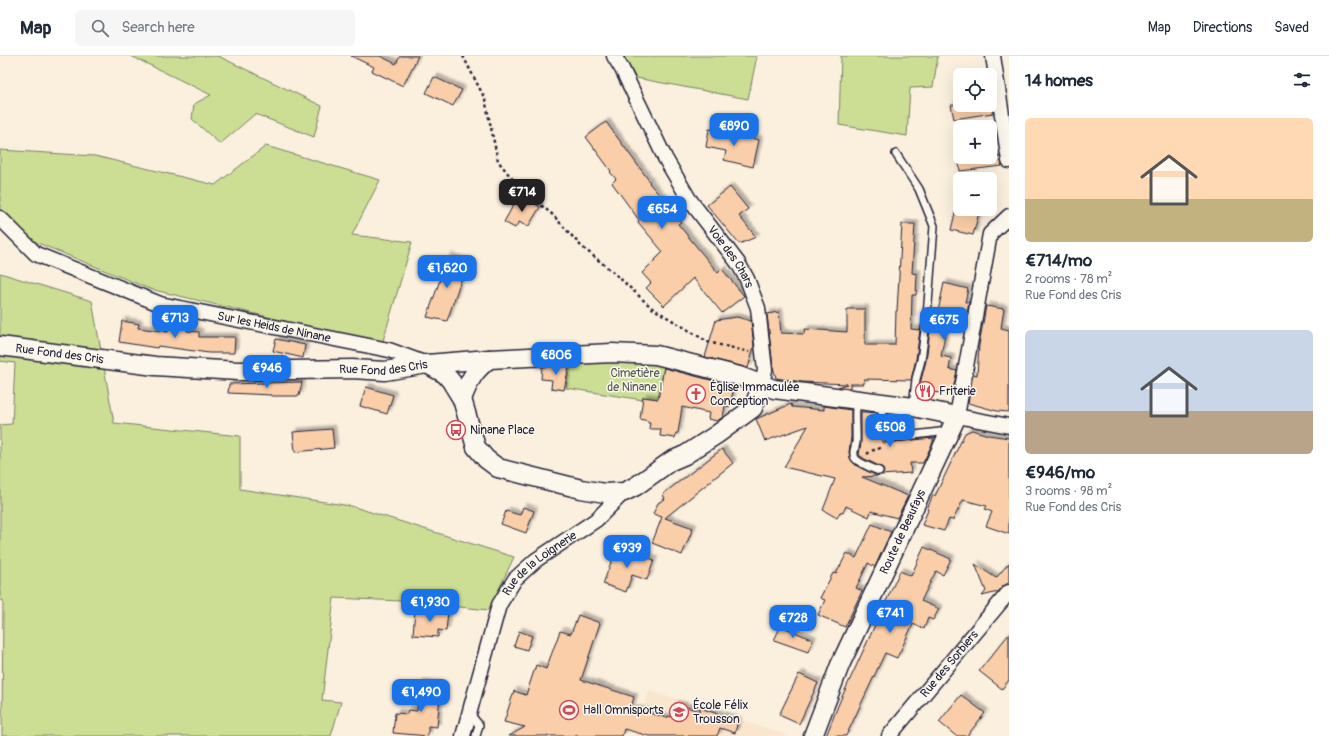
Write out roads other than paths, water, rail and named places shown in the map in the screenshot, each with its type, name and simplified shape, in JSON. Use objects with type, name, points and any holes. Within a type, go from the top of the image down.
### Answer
[{"type":"street","name":"Voie des Chars","points":[[614,56],[622,69],[665,158],[689,199],[738,263],[747,279],[758,308],[765,370],[762,385]]},
{"type":"street","points":[[993,56],[1009,161]]},
{"type":"street","points":[[1009,216],[990,234],[953,424],[1009,426]]},
{"type":"street","name":"Sur les Heids de Ninane","points":[[0,218],[36,254],[160,304],[389,350],[427,364]]},
{"type":"street","name":"Rue Fond des Cris","points":[[0,346],[155,366],[238,371],[352,369],[385,371],[427,364],[489,359],[612,352],[656,355],[739,376],[774,389],[913,407],[953,424]]},
{"type":"street","points":[[462,399],[471,377],[477,369],[489,359]]},
{"type":"street","points":[[427,364],[445,374],[451,381],[462,399],[476,447],[486,459],[498,468],[581,489],[605,493],[624,492]]},
{"type":"street","name":"Rue de la Loignerie","points":[[463,736],[500,605],[515,579],[536,560],[596,520],[624,492],[636,486],[671,461],[684,455],[716,435],[753,408],[762,385]]},
{"type":"street","name":"Route de Beaufays","points":[[813,736],[840,665],[953,424]]},
{"type":"street","points":[[581,489],[594,498],[596,520]]},
{"type":"street","name":"Rue des Sorbiers","points":[[889,736],[1009,592]]},
{"type":"lane","points":[[896,154],[919,189],[934,226],[927,316],[921,360],[916,379],[913,407]]},
{"type":"lane","points":[[857,400],[855,409],[856,444],[853,454],[856,460],[880,471]]},
{"type":"lane","points":[[881,403],[885,433],[889,438],[899,438],[953,424]]},
{"type":"lane","points":[[469,713],[478,725],[476,736]]},
{"type":"place","name":"Friterie","points":[[925,391]]},
{"type":"place","name":"Église Immaculée Conception","points":[[696,394]]},
{"type":"place","name":"Ninane Place","points":[[456,430]]},
{"type":"place","name":"Hall Omnisports","points":[[569,710]]},
{"type":"place","name":"École Félix Trousson","points":[[679,712]]},
{"type":"park label","name":"Cimetière de Ninane I","points":[[635,380]]}]
